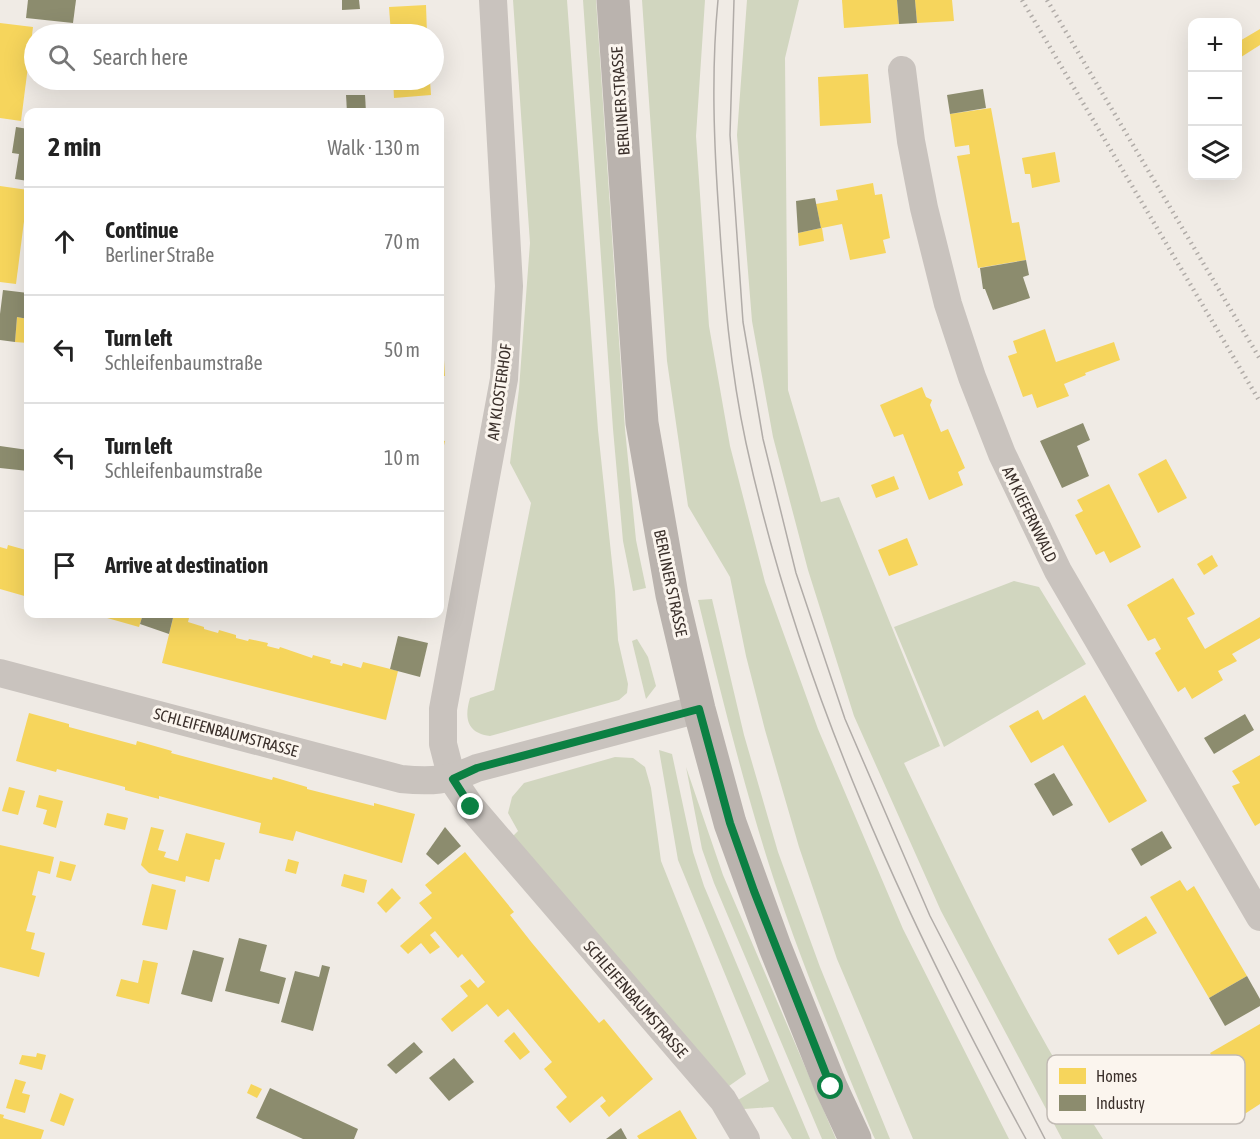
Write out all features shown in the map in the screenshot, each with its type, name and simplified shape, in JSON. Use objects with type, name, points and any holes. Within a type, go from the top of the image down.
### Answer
[{"type":"main road","name":"BERLINER STRASSE","points":[[613,0],[642,423],[672,595],[699,709],[730,823],[810,1036],[855,1139]]},
{"type":"street","name":"AM KLOSTERHOF","points":[[453,779],[442,744],[443,709],[504,379],[509,286],[493,0]]},
{"type":"street","name":"AM KIEFERNWALD","points":[[902,70],[913,152],[924,208],[948,304],[972,377],[1002,454],[1058,570],[1260,917]]},
{"type":"street","name":"SCHLEIFENBAUMSTRASSE","points":[[0,673],[401,779],[427,782],[453,779],[477,768],[699,709]]},
{"type":"street","name":"SCHLEIFENBAUMSTRASSE","points":[[453,779],[471,807],[493,834],[723,1100],[747,1139]]},
{"type":"green space","points":[[513,0],[567,0],[598,430],[618,640],[628,684],[627,693],[619,700],[490,736],[476,732],[472,728],[468,718],[468,705],[470,698],[494,690],[531,503],[510,463],[519,389],[530,243]]},
{"type":"green space","points":[[583,0],[596,0],[625,429],[636,540],[646,588],[633,591],[623,541],[613,429]]},
{"type":"green space","points":[[642,0],[705,0],[696,136],[709,326],[730,446],[765,582],[818,729],[903,929],[1009,1139],[913,1139],[837,959],[799,847],[746,656],[730,577],[688,506],[667,361]]},
{"type":"green space","points":[[747,0],[799,0],[785,58],[788,390],[821,502],[839,497],[940,746],[904,763],[973,907],[1052,1055],[1047,1055],[1047,1111],[941,911],[854,716],[808,570],[773,437],[752,321],[737,135]]},
{"type":"green space","points":[[1014,581],[1039,587],[1086,664],[944,747],[894,627]]},
{"type":"green space","points":[[712,599],[744,735],[778,852],[820,967],[890,1139],[875,1139],[873,1135],[816,996],[778,891],[756,823],[698,600]]},
{"type":"green space","points":[[637,639],[648,657],[656,686],[646,699],[632,641]]},
{"type":"green space","points":[[659,750],[672,754],[693,852],[704,886],[810,1139],[792,1139],[773,1107],[744,1109],[738,1100],[769,1081],[678,860]]},
{"type":"green space","points":[[615,757],[633,758],[645,767],[651,788],[661,861],[746,1074],[729,1086],[511,838],[518,831],[508,813],[512,797],[524,783]]},
{"type":"green space","points":[[686,767],[723,875],[836,1139],[822,1139],[714,883],[702,849]]},
{"type":"green space","points":[[1054,1124],[1094,1124],[1103,1139],[1062,1139]]},
{"type":"building: Homes","points":[[842,0],[897,0],[899,24],[844,28]]},
{"type":"building: Homes","points":[[915,0],[952,0],[954,21],[917,23]]},
{"type":"building: Homes","points":[[426,5],[427,24],[390,24],[389,7]]},
{"type":"building: Homes","points":[[0,23],[24,26],[25,90],[21,121],[0,118]]},
{"type":"building: Homes","points":[[1260,29],[1260,45],[1242,56],[1242,40]]},
{"type":"building: Homes","points":[[868,74],[871,123],[820,126],[818,77]]},
{"type":"building: Homes","points":[[394,90],[431,90],[431,95],[394,98]]},
{"type":"building: Homes","points":[[991,108],[1012,223],[1019,222],[1026,260],[978,268],[957,156],[970,154],[969,145],[955,147],[950,114]]},
{"type":"building: Homes","points":[[1055,152],[1060,182],[1032,188],[1030,174],[1025,174],[1022,158]]},
{"type":"building: Homes","points":[[873,183],[875,195],[882,194],[890,238],[883,240],[886,253],[850,260],[842,224],[822,228],[824,241],[799,246],[798,233],[821,228],[816,204],[838,200],[836,190]]},
{"type":"building: Homes","points":[[0,186],[24,189],[24,221],[16,284],[0,282]]},
{"type":"building: Homes","points":[[17,317],[24,318],[24,343],[15,342]]},
{"type":"building: Homes","points":[[1045,329],[1056,362],[1114,342],[1120,360],[1085,373],[1086,375],[1064,384],[1069,396],[1037,408],[1032,394],[1023,397],[1008,356],[1017,353],[1013,341]]},
{"type":"building: Homes","points":[[922,387],[926,397],[932,400],[930,405],[941,432],[948,429],[965,468],[958,472],[963,485],[929,500],[903,434],[894,437],[880,405]]},
{"type":"building: Homes","points":[[1166,459],[1187,498],[1158,513],[1138,474]]},
{"type":"building: Homes","points":[[894,476],[899,489],[876,498],[871,485]]},
{"type":"building: Homes","points":[[1109,484],[1141,547],[1110,563],[1104,551],[1096,555],[1075,515],[1083,511],[1077,500]]},
{"type":"building: Homes","points":[[907,538],[918,565],[889,576],[878,550]]},
{"type":"building: Homes","points":[[8,545],[24,549],[24,596],[0,589],[0,547],[7,549]]},
{"type":"building: Homes","points":[[1212,555],[1218,566],[1204,575],[1197,564]]},
{"type":"building: Homes","points":[[1173,578],[1195,614],[1187,618],[1205,649],[1260,617],[1260,638],[1232,654],[1237,661],[1218,671],[1223,680],[1192,699],[1185,687],[1178,692],[1155,653],[1161,649],[1155,638],[1148,641],[1127,605]]},
{"type":"building: Homes","points":[[107,618],[142,618],[139,627]]},
{"type":"building: Homes","points":[[173,618],[189,618],[188,622],[204,627],[204,629],[218,633],[219,630],[248,641],[249,639],[268,643],[267,646],[279,649],[280,647],[312,658],[313,655],[331,660],[330,663],[342,666],[343,663],[361,668],[363,662],[398,671],[386,720],[162,663]]},
{"type":"building: Homes","points":[[1085,695],[1147,801],[1109,823],[1063,745],[1031,763],[1009,726],[1038,710],[1043,720]]},
{"type":"building: Homes","points":[[29,713],[69,724],[69,727],[136,745],[137,741],[172,751],[171,753],[272,780],[273,777],[307,787],[307,789],[415,814],[402,863],[296,831],[293,841],[259,833],[261,823],[159,796],[159,799],[125,790],[125,787],[57,769],[56,772],[16,761]]},
{"type":"building: Homes","points":[[1260,755],[1260,823],[1255,826],[1232,786],[1240,783],[1232,771]]},
{"type":"building: Homes","points":[[9,787],[25,791],[18,815],[2,811]]},
{"type":"building: Homes","points":[[39,795],[63,801],[56,828],[43,824],[47,810],[36,807]]},
{"type":"building: Homes","points":[[107,813],[128,818],[125,830],[104,825]]},
{"type":"building: Homes","points":[[151,827],[164,830],[158,850],[166,852],[164,857],[178,861],[186,833],[225,843],[220,860],[215,859],[209,882],[186,876],[185,882],[149,873],[141,865]]},
{"type":"building: Homes","points":[[0,845],[54,857],[50,874],[38,871],[32,895],[36,896],[26,931],[35,933],[31,949],[45,953],[39,977],[0,967]]},
{"type":"building: Homes","points":[[465,852],[514,912],[510,915],[532,943],[599,1023],[604,1019],[653,1079],[609,1117],[600,1106],[606,1101],[602,1096],[570,1123],[556,1107],[567,1097],[544,1069],[552,1062],[508,1009],[498,1017],[487,1004],[452,1032],[441,1019],[468,996],[460,986],[470,979],[478,988],[485,982],[462,954],[458,958],[435,931],[430,935],[440,947],[430,954],[421,943],[408,954],[400,946],[432,918],[419,903],[432,893],[425,885]]},
{"type":"building: Homes","points":[[288,859],[299,862],[296,874],[285,871]]},
{"type":"building: Homes","points":[[60,861],[76,865],[71,881],[56,877]]},
{"type":"building: Homes","points":[[344,874],[367,880],[364,893],[341,886]]},
{"type":"building: Homes","points":[[1180,880],[1187,891],[1194,886],[1247,976],[1209,998],[1150,897]]},
{"type":"building: Homes","points":[[152,884],[176,890],[167,930],[142,925]]},
{"type":"building: Homes","points":[[392,888],[401,898],[386,913],[377,903]]},
{"type":"building: Homes","points":[[1146,916],[1157,933],[1118,955],[1108,939]]},
{"type":"building: Homes","points":[[143,960],[158,963],[149,1004],[116,996],[121,979],[138,983]]},
{"type":"building: Homes","points":[[1260,1024],[1260,1104],[1245,1114],[1245,1055],[1211,1055],[1210,1053]]},
{"type":"building: Homes","points":[[514,1032],[530,1052],[520,1060],[504,1041]]},
{"type":"building: Homes","points":[[37,1053],[46,1055],[42,1070],[19,1064],[22,1055],[36,1057]]},
{"type":"building: Homes","points":[[15,1079],[26,1082],[22,1093],[30,1095],[25,1113],[6,1108]]},
{"type":"building: Homes","points":[[251,1084],[262,1089],[257,1098],[247,1093]]},
{"type":"building: Homes","points":[[60,1093],[74,1099],[64,1126],[50,1121]]},
{"type":"building: Homes","points":[[680,1110],[697,1139],[639,1139],[637,1136]]},
{"type":"building: Homes","points":[[0,1114],[4,1115],[3,1118],[44,1130],[41,1139],[0,1139]]},
{"type":"building: Industry","points":[[28,0],[76,0],[73,23],[26,18]]},
{"type":"building: Industry","points":[[342,0],[359,0],[360,9],[342,10]]},
{"type":"building: Industry","points":[[897,0],[915,0],[917,23],[899,24]]},
{"type":"building: Industry","points":[[983,89],[986,108],[950,114],[947,95]]},
{"type":"building: Industry","points":[[346,95],[365,95],[366,108],[347,108]]},
{"type":"building: Industry","points":[[16,127],[24,128],[24,180],[15,179],[19,154],[12,153]]},
{"type":"building: Industry","points":[[815,198],[821,228],[798,233],[796,201]]},
{"type":"building: Industry","points":[[1026,260],[1029,275],[1023,277],[1030,298],[993,310],[985,289],[983,289],[980,268]]},
{"type":"building: Industry","points":[[3,290],[24,293],[24,318],[17,317],[15,342],[0,340]]},
{"type":"building: Industry","points":[[1083,423],[1090,440],[1077,446],[1089,476],[1062,488],[1040,441]]},
{"type":"building: Industry","points":[[0,446],[24,449],[24,471],[0,468]]},
{"type":"building: Industry","points":[[142,618],[173,618],[169,634],[140,624]]},
{"type":"building: Industry","points":[[398,636],[428,643],[420,677],[390,669]]},
{"type":"building: Industry","points":[[1245,714],[1254,730],[1214,754],[1204,738]]},
{"type":"building: Industry","points":[[1054,773],[1073,805],[1053,816],[1034,784]]},
{"type":"building: Industry","points":[[445,827],[461,846],[438,865],[426,854]]},
{"type":"building: Industry","points":[[1162,831],[1172,848],[1141,866],[1131,849]]},
{"type":"building: Industry","points":[[239,938],[267,945],[260,971],[286,978],[279,1004],[225,991]]},
{"type":"building: Industry","points":[[193,950],[224,958],[212,1002],[181,994]]},
{"type":"building: Industry","points":[[322,965],[330,967],[313,1031],[281,1022],[295,971],[319,977]]},
{"type":"building: Industry","points":[[1247,976],[1260,999],[1260,1006],[1225,1026],[1209,998]]},
{"type":"building: Industry","points":[[414,1042],[423,1052],[396,1074],[387,1065]]},
{"type":"building: Industry","points":[[454,1058],[474,1082],[449,1101],[429,1078]]},
{"type":"building: Industry","points":[[270,1088],[358,1129],[354,1139],[303,1139],[256,1118]]},
{"type":"building: Industry","points":[[621,1128],[627,1139],[606,1139]]},
{"type":"tram line","points":[[718,0],[714,54],[715,135],[726,302],[740,415],[768,534],[795,624],[826,713],[861,801],[939,973],[1026,1139]]},
{"type":"tram line","points":[[734,0],[730,135],[743,322],[763,439],[796,573],[845,719],[930,916],[1045,1139]]},
{"type":"railway","points":[[1022,0],[1260,402]]},
{"type":"railway","points":[[1047,0],[1260,359]]},
{"type":"route","points":[[471,807],[453,779],[477,768],[699,709],[730,823],[775,947],[831,1087]]}]
